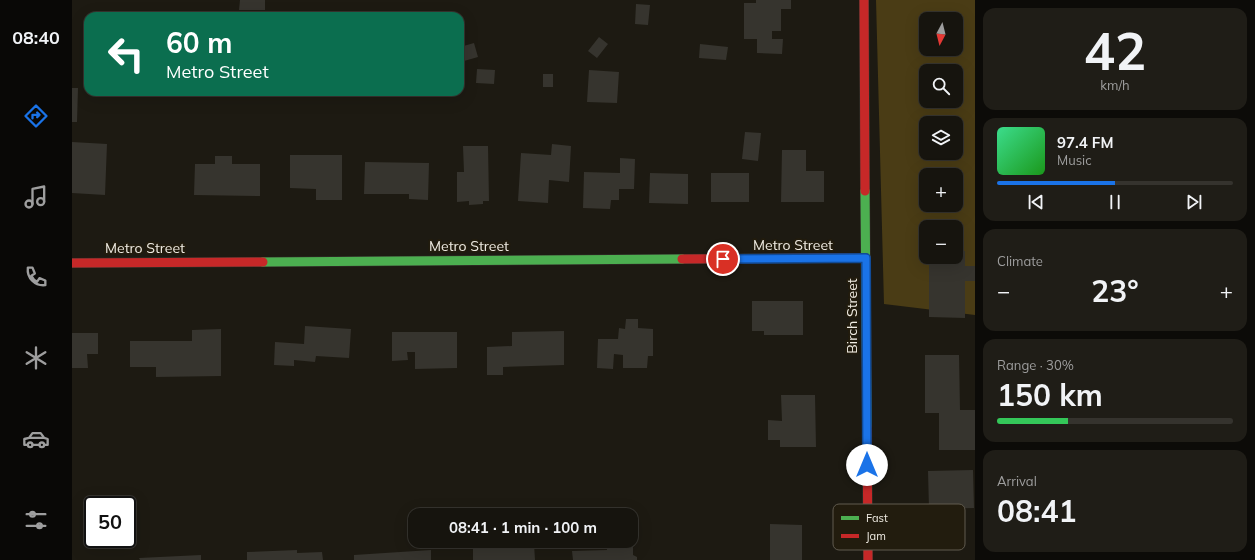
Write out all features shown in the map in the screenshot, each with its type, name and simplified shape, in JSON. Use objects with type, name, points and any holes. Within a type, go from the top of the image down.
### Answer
[{"type":"street","name":"Birch Street","points":[[864,0],[868,504]]},
{"type":"street","name":"Metro Street","points":[[72,263],[866,258]]},
{"type":"street","name":"Birch Street","points":[[868,550],[868,560]]},
{"type":"shaded area","points":[[876,0],[975,0],[975,315],[884,304]]},
{"type":"building","points":[[240,0],[265,0],[265,10],[239,10]]},
{"type":"building","points":[[756,0],[791,0],[791,9],[781,9],[781,31],[772,31],[772,39],[783,39],[782,54],[757,53],[757,39],[744,39],[744,3],[756,3]]},
{"type":"building","points":[[636,4],[650,5],[648,25],[635,24]]},
{"type":"building","points":[[599,37],[608,44],[597,58],[588,51]]},
{"type":"building","points":[[474,43],[478,57],[464,61],[464,46]]},
{"type":"building","points":[[700,44],[728,47],[726,60],[699,58]]},
{"type":"building","points":[[477,69],[495,70],[494,84],[476,83]]},
{"type":"building","points":[[589,70],[619,72],[617,103],[587,102]]},
{"type":"building","points":[[543,74],[553,74],[553,87],[543,87]]},
{"type":"building","points":[[72,88],[78,88],[77,122],[72,122]]},
{"type":"building","points":[[745,132],[761,133],[758,161],[742,159]]},
{"type":"building","points":[[72,142],[107,144],[105,195],[72,193]]},
{"type":"building","points":[[552,144],[571,146],[569,182],[549,180],[548,203],[518,201],[521,153],[551,155]]},
{"type":"building","points":[[463,146],[488,146],[489,201],[483,201],[483,204],[469,205],[469,201],[457,202],[457,172],[464,172]]},
{"type":"building","points":[[782,150],[806,150],[806,171],[824,171],[824,202],[781,202]]},
{"type":"building","points":[[290,155],[342,155],[342,200],[316,200],[316,189],[290,188]]},
{"type":"building","points":[[215,156],[232,156],[232,164],[260,164],[260,196],[194,195],[195,164],[215,164]]},
{"type":"building","points":[[620,158],[635,159],[634,189],[619,189],[619,200],[611,200],[610,209],[583,208],[584,172],[620,173]]},
{"type":"building","points":[[365,162],[429,163],[428,200],[409,199],[409,194],[364,194]]},
{"type":"building","points":[[650,173],[688,174],[688,204],[649,203]]},
{"type":"building","points":[[711,173],[749,173],[749,202],[711,202]]},
{"type":"building","points":[[963,251],[965,251],[965,266],[975,266],[975,281],[965,281],[965,318],[929,317],[929,264],[963,264]]},
{"type":"building","points":[[752,301],[803,301],[803,335],[764,335],[764,331],[752,331]]},
{"type":"building","points":[[626,319],[638,319],[638,328],[653,329],[653,356],[648,356],[647,368],[623,368],[623,355],[614,354],[613,369],[597,368],[598,339],[618,339],[619,328],[625,329]]},
{"type":"building","points":[[305,326],[351,329],[349,358],[316,356],[315,362],[294,360],[294,366],[274,365],[275,342],[304,344]]},
{"type":"building","points":[[221,329],[221,376],[156,377],[156,367],[130,367],[130,341],[192,341],[192,330]]},
{"type":"building","points":[[564,331],[564,365],[503,367],[503,375],[487,375],[487,347],[512,346],[512,332]]},
{"type":"building","points":[[392,332],[457,332],[457,368],[415,369],[415,352],[407,352],[408,360],[392,361]]},
{"type":"building","points":[[72,333],[98,333],[98,354],[87,354],[88,368],[72,368]]},
{"type":"building","points":[[925,355],[959,355],[960,410],[975,410],[975,450],[939,450],[939,413],[925,413]]},
{"type":"building","points":[[781,395],[815,395],[816,447],[780,447],[780,440],[768,440],[768,420],[782,421]]},
{"type":"building","points":[[973,470],[974,508],[965,508],[965,504],[929,504],[928,471]]},
{"type":"building","points":[[770,524],[802,525],[802,560],[770,560]]},
{"type":"building","points":[[534,548],[535,560],[473,560],[473,549]]},
{"type":"building","points":[[607,548],[633,548],[633,555],[637,557],[637,560],[573,560],[572,551],[607,550]]},
{"type":"building","points":[[297,550],[297,553],[322,552],[323,560],[247,560],[247,552]]},
{"type":"building","points":[[431,550],[431,560],[354,560],[354,555]]},
{"type":"building","points":[[201,555],[201,560],[140,560],[139,558]]},
{"type":"traffic: fast","points":[[865,191],[867,426]]},
{"type":"traffic: fast","points":[[263,262],[682,259]]},
{"type":"traffic: jam","points":[[864,0],[865,191]]},
{"type":"traffic: jam","points":[[682,259],[866,258]]},
{"type":"traffic: jam","points":[[72,263],[263,262]]},
{"type":"traffic: jam","points":[[867,426],[868,504]]},
{"type":"traffic: jam","points":[[868,550],[868,560]]},
{"type":"route","points":[[723,259],[866,258],[867,465]]}]
